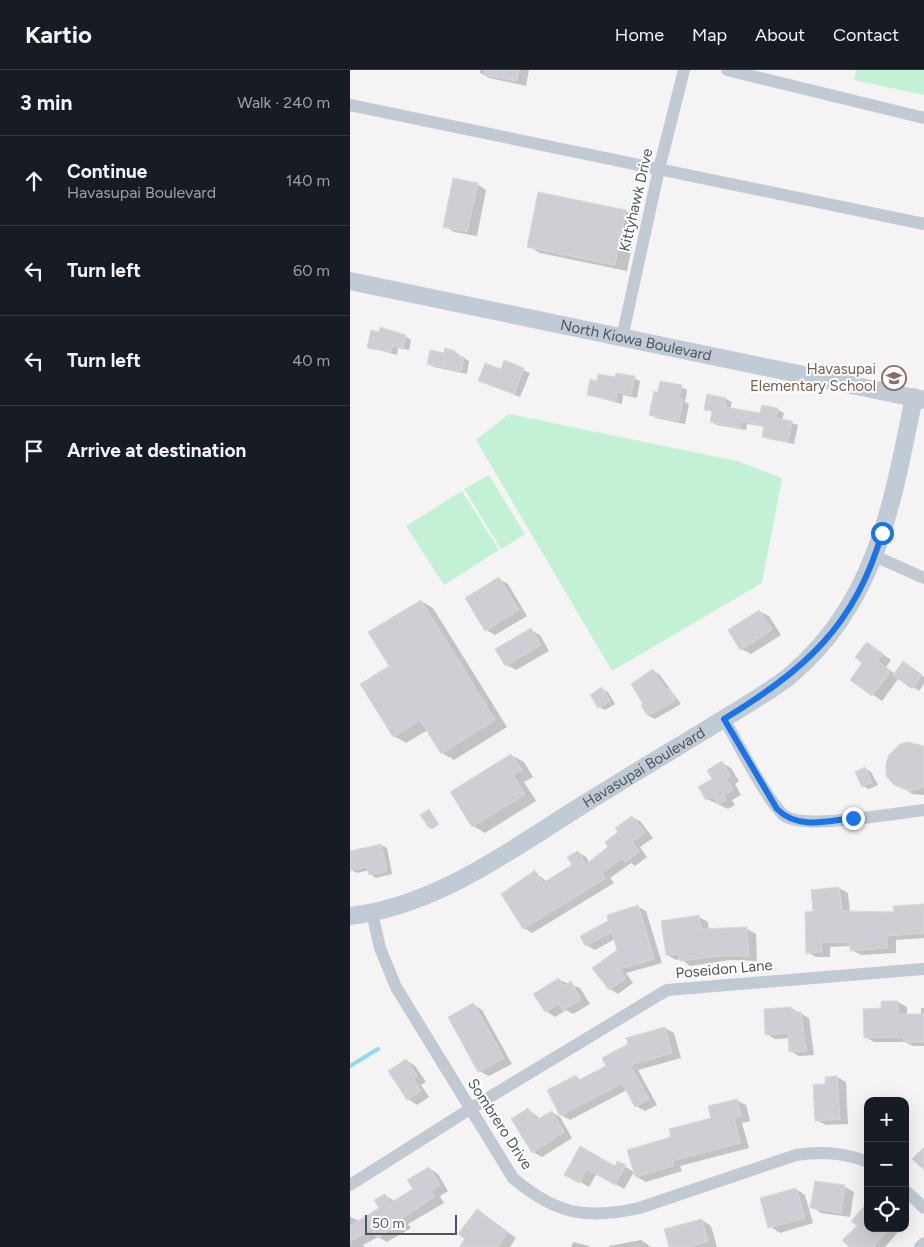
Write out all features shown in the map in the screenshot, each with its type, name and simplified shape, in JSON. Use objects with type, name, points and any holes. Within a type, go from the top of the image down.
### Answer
[{"type":"street","name":"Kittyhawk Drive","points":[[622,338],[659,169],[684,70]]},
{"type":"street","points":[[727,70],[924,118]]},
{"type":"street","points":[[350,105],[924,224]]},
{"type":"street","name":"North Kiowa Boulevard","points":[[350,281],[919,398]]},
{"type":"street","name":"Havasupai Boulevard","points":[[350,916],[372,914],[413,901],[468,876],[724,719],[792,674],[822,645],[853,602],[875,556],[919,398]]},
{"type":"street","points":[[875,556],[924,578]]},
{"type":"street","points":[[724,719],[777,809],[791,820],[812,822],[924,810]]},
{"type":"street","name":"Sombrero Drive","points":[[372,914],[388,972],[470,1109],[513,1178],[532,1195],[547,1203],[575,1213],[620,1212],[639,1208],[796,1155],[821,1151],[843,1154],[864,1161]]},
{"type":"street","name":"Poseidon Lane","points":[[350,1185],[470,1109],[666,990],[923,970]]},
{"type":"street","points":[[909,1194],[924,1208]]},
{"type":"street","points":[[920,1247],[924,1243]]},
{"type":"green space","points":[[856,70],[924,70],[924,95],[854,80]]},
{"type":"green space","points":[[509,414],[737,461],[782,478],[762,583],[612,671],[476,440]]},
{"type":"green space","points":[[489,475],[525,534],[501,549],[464,489]]},
{"type":"green space","points":[[462,491],[499,550],[444,585],[406,526]]},
{"type":"building","points":[[485,70],[519,70],[517,81],[484,75]]},
{"type":"building","points":[[453,178],[478,183],[467,232],[443,227]]},
{"type":"building","points":[[538,192],[626,210],[615,265],[527,247]]},
{"type":"building","points":[[380,327],[406,335],[403,348],[392,346],[391,352],[367,348],[371,330],[379,332]]},
{"type":"building","points":[[445,348],[455,351],[454,355],[464,357],[461,371],[427,364],[430,350],[444,353]]},
{"type":"building","points":[[504,360],[524,368],[514,394],[478,381],[485,363],[501,369]]},
{"type":"building","points":[[616,373],[635,376],[631,395],[617,392],[616,401],[587,395],[590,379],[597,381],[598,374],[615,377]]},
{"type":"building","points":[[660,381],[682,385],[679,398],[683,399],[679,421],[649,415],[654,391],[658,392]]},
{"type":"building","points":[[707,394],[726,398],[725,407],[760,413],[762,405],[778,408],[776,418],[792,421],[788,442],[762,437],[764,426],[741,421],[740,428],[710,422],[712,411],[704,410]]},
{"type":"building","points":[[499,577],[519,610],[485,631],[465,598]]},
{"type":"building","points":[[421,600],[495,720],[441,754],[420,720],[393,737],[360,684],[389,666],[368,632]]},
{"type":"building","points":[[759,610],[772,630],[740,650],[728,630]]},
{"type":"building","points":[[531,628],[541,645],[505,666],[495,649]]},
{"type":"building","points":[[867,642],[883,654],[877,661],[891,671],[872,696],[850,680],[862,663],[855,657]]},
{"type":"building","points":[[903,661],[922,675],[912,689],[893,675]]},
{"type":"building","points":[[653,669],[666,690],[669,688],[676,700],[648,716],[631,684]]},
{"type":"building","points":[[602,687],[610,701],[598,708],[590,695]]},
{"type":"building","points":[[908,742],[924,746],[924,787],[909,791],[894,785],[886,776],[886,763],[889,755],[900,744]]},
{"type":"building","points":[[511,754],[522,770],[513,775],[525,794],[472,827],[450,792]]},
{"type":"building","points":[[722,761],[730,776],[726,778],[733,790],[724,795],[726,800],[718,804],[713,796],[706,800],[698,787],[712,779],[707,770]]},
{"type":"building","points":[[865,767],[872,782],[862,787],[855,772]]},
{"type":"building","points":[[429,809],[438,823],[429,828],[420,815]]},
{"type":"building","points":[[632,816],[645,833],[632,842],[639,852],[625,862],[623,858],[602,873],[606,878],[523,929],[501,894],[535,870],[543,883],[572,865],[567,857],[578,851],[586,864],[608,847],[605,842],[618,832],[615,828]]},
{"type":"building","points":[[381,844],[387,871],[369,875],[367,867],[350,871],[350,851]]},
{"type":"building","points":[[839,887],[842,911],[894,912],[893,906],[924,904],[924,933],[887,936],[887,948],[850,951],[850,942],[821,942],[822,952],[806,953],[805,912],[813,911],[811,890]]},
{"type":"building","points":[[638,905],[654,959],[619,969],[626,978],[609,990],[592,968],[617,950],[612,932],[585,946],[580,936],[608,921],[607,915]]},
{"type":"building","points":[[699,915],[701,929],[747,927],[749,956],[720,956],[680,961],[679,954],[666,955],[661,921]]},
{"type":"building","points":[[559,978],[563,986],[571,981],[581,999],[563,1010],[559,1004],[545,1012],[533,994]]},
{"type":"building","points":[[881,1001],[898,1001],[898,1014],[924,1014],[924,1042],[903,1042],[903,1037],[864,1038],[863,1009],[881,1008]]},
{"type":"building","points":[[473,1003],[504,1058],[478,1072],[448,1017]]},
{"type":"building","points":[[792,1007],[792,1012],[801,1012],[806,1051],[789,1052],[788,1033],[765,1035],[764,1009]]},
{"type":"building","points":[[665,1027],[672,1053],[630,1065],[649,1099],[635,1107],[622,1083],[560,1116],[547,1090],[576,1075],[579,1080],[606,1066],[602,1058],[628,1044],[626,1038]]},
{"type":"building","points":[[406,1059],[417,1076],[413,1079],[421,1091],[407,1100],[388,1071]]},
{"type":"building","points":[[837,1076],[840,1119],[815,1121],[813,1085],[825,1084],[825,1077]]},
{"type":"building","points":[[737,1099],[741,1116],[734,1118],[740,1143],[672,1161],[673,1166],[635,1177],[627,1150],[671,1137],[669,1129],[711,1118],[708,1106]]},
{"type":"building","points":[[528,1108],[536,1120],[552,1111],[564,1132],[532,1153],[511,1119]]},
{"type":"building","points":[[580,1146],[615,1166],[617,1161],[626,1165],[615,1185],[587,1169],[579,1183],[564,1175]]},
{"type":"building","points":[[924,1147],[924,1170],[912,1159]]},
{"type":"building","points":[[429,1167],[440,1185],[431,1191],[435,1197],[400,1219],[402,1223],[377,1238],[372,1229],[350,1242],[350,1226],[379,1208],[374,1200],[385,1194],[390,1203],[413,1189],[407,1180]]},
{"type":"building","points":[[815,1181],[845,1185],[841,1213],[810,1208]]},
{"type":"building","points":[[796,1188],[805,1218],[768,1228],[760,1198]]},
{"type":"building","points":[[864,1206],[864,1232],[886,1232],[873,1247],[849,1247],[842,1240],[857,1226],[851,1221]]},
{"type":"building","points":[[477,1209],[508,1232],[497,1247],[459,1247],[465,1239],[458,1234]]},
{"type":"building","points":[[702,1219],[708,1242],[687,1247],[669,1247],[664,1229]]},
{"type":"waterway","points":[[350,1066],[378,1049]]},
{"type":"place","name":"Havasupai Elementary School","points":[[894,378]]},
{"type":"route","points":[[853,818],[802,822],[791,820],[783,814],[777,809],[724,719],[792,674],[822,645],[837,627],[859,591],[875,556],[882,533]]}]
